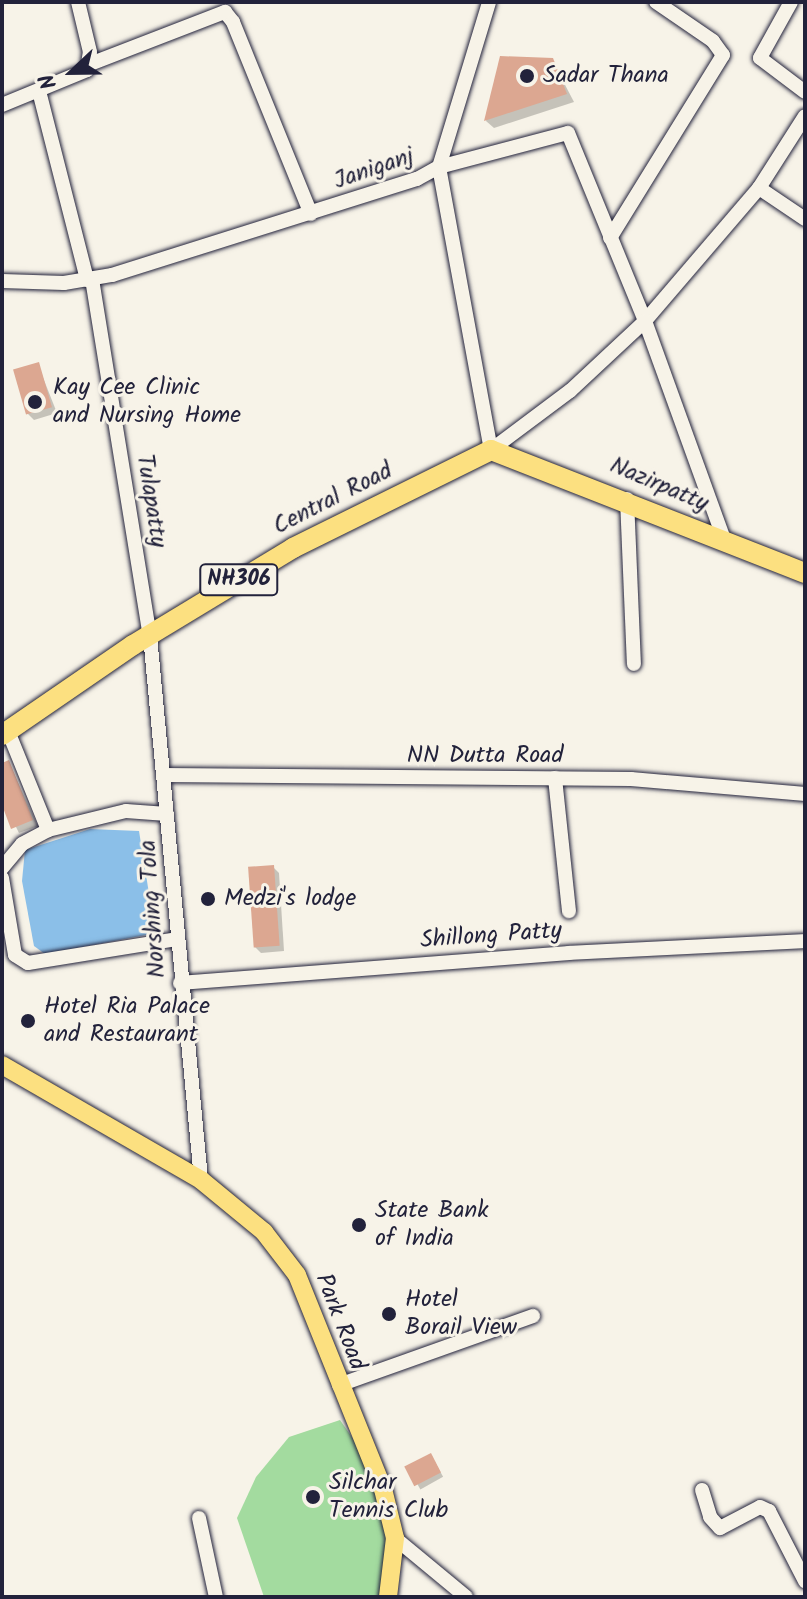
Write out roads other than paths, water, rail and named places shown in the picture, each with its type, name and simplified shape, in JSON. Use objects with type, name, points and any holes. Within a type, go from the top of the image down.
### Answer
[{"type":"highway","name":"Nazirpatty","points":[[491,450],[627,499],[805,573]]},
{"type":"highway","name":"Central Road","points":[[5,733],[150,636],[293,548],[491,450]]},
{"type":"main road","name":"Park Road","points":[[2,1065],[201,1180],[264,1232],[297,1275],[383,1489],[395,1538],[388,1597]]},
{"type":"street","points":[[78,2],[90,64]]},
{"type":"street","points":[[439,167],[489,2]]},
{"type":"street","points":[[610,238],[723,55],[713,41],[656,2]]},
{"type":"street","points":[[791,2],[760,58],[805,92]]},
{"type":"street","points":[[2,105],[76,76],[90,64],[223,7],[311,214]]},
{"type":"street","name":"Tulapatty","points":[[39,91],[90,279],[150,636]]},
{"type":"street","points":[[491,450],[570,391],[645,321],[759,188],[805,116]]},
{"type":"street","points":[[439,167],[568,133],[645,321],[725,542]]},
{"type":"street","name":"Janiganj","points":[[2,281],[90,279],[311,214],[439,167],[491,450]]},
{"type":"street","points":[[759,188],[805,219]]},
{"type":"street","points":[[627,499],[634,664]]},
{"type":"street","name":"Norshing Tola","points":[[150,636],[180,983],[201,1180]]},
{"type":"street","points":[[5,733],[48,830]]},
{"type":"street","name":"NN Dutta Road","points":[[164,775],[555,778],[805,794]]},
{"type":"street","points":[[555,778],[569,911]]},
{"type":"street","points":[[2,868],[22,844],[48,830],[126,811],[167,814]]},
{"type":"street","points":[[2,878],[15,955],[28,963],[93,957],[178,939]]},
{"type":"street","name":"Shillong Patty","points":[[180,983],[569,953],[805,941]]},
{"type":"street","points":[[339,1385],[533,1316]]},
{"type":"street","points":[[702,1490],[710,1517],[720,1528],[760,1507],[769,1511],[805,1581]]},
{"type":"street","points":[[199,1518],[216,1597]]},
{"type":"street","points":[[395,1538],[466,1597]]},
{"type":"water","points":[[90,829],[139,831],[154,925],[146,935],[45,954],[34,946],[22,881],[25,850]]},
{"type":"place","name":"Sadar Thana","points":[[527,76]]},
{"type":"place","name":"Kay Cee Clinic and Nursing Home","points":[[35,402]]},
{"type":"place","name":"Medzi's lodge","points":[[208,899]]},
{"type":"place","name":"Hotel Ria Palace and Restaurant","points":[[28,1021]]},
{"type":"place","name":"State Bank of India","points":[[359,1225]]},
{"type":"place","name":"Hotel Borail View","points":[[389,1314]]},
{"type":"place","name":"Silchar Tennis Club","points":[[313,1497]]}]
